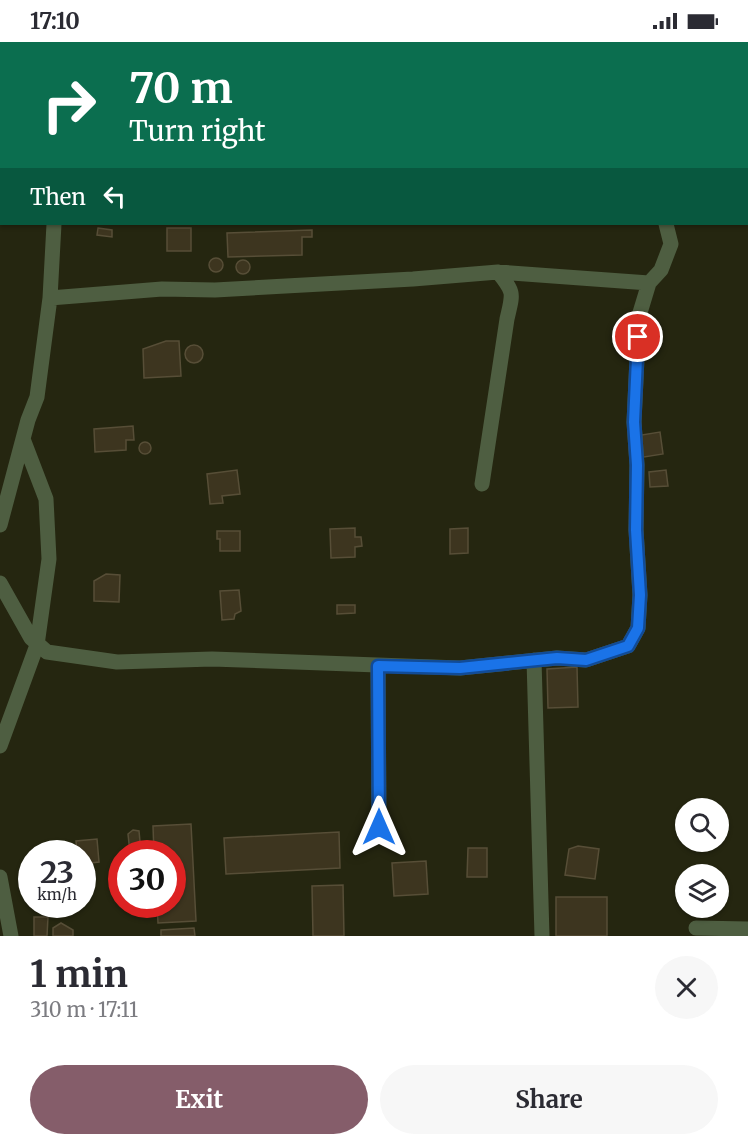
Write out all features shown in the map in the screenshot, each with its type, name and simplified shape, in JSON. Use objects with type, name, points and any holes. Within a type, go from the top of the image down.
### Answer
[{"type":"street","points":[[0,525],[28,420],[37,397],[50,298],[54,225]]},
{"type":"street","points":[[0,583],[31,638],[47,652],[117,662],[212,659],[460,668],[557,658],[586,660],[628,646],[638,628],[640,595],[634,422],[639,316],[649,283],[661,270],[671,244],[666,225]]},
{"type":"street","points":[[50,298],[162,289],[215,290],[498,272],[649,283]]},
{"type":"street","points":[[482,484],[507,319],[513,295],[509,285],[498,272]]},
{"type":"street","points":[[0,746],[37,645],[49,559],[46,500],[23,439]]},
{"type":"street","points":[[0,489],[16,470]]},
{"type":"street","points":[[534,660],[542,936]]},
{"type":"street","points":[[378,666],[379,827]]},
{"type":"street","points":[[0,877],[11,936]]},
{"type":"street","points":[[696,927],[748,929]]},
{"type":"building","points":[[98,228],[112,230],[112,237],[97,235]]},
{"type":"building","points":[[167,228],[191,228],[191,251],[167,251]]},
{"type":"building","points":[[312,230],[312,237],[302,237],[302,255],[228,257],[227,233]]},
{"type":"building","points":[[216,258],[221,260],[223,265],[221,270],[216,272],[211,270],[209,265],[211,260]]},
{"type":"building","points":[[243,260],[248,262],[250,267],[248,272],[243,274],[238,272],[236,267],[238,262]]},
{"type":"building","points":[[166,341],[179,341],[181,376],[144,378],[143,349]]},
{"type":"building","points":[[194,345],[200,348],[203,354],[200,360],[194,363],[188,360],[185,354],[188,348]]},
{"type":"building","points":[[133,426],[134,440],[126,440],[126,450],[95,452],[94,429]]},
{"type":"building","points":[[660,432],[663,454],[638,458],[635,436]]},
{"type":"building","points":[[145,442],[151,448],[145,454],[139,448]]},
{"type":"building","points":[[237,470],[240,494],[222,496],[223,503],[210,504],[207,474]]},
{"type":"building","points":[[666,470],[668,486],[650,487],[649,472]]},
{"type":"building","points":[[355,528],[355,537],[361,537],[362,546],[355,547],[355,557],[331,558],[330,529]]},
{"type":"building","points":[[468,528],[468,553],[450,554],[450,529]]},
{"type":"building","points":[[217,531],[240,531],[240,551],[220,551]]},
{"type":"building","points":[[106,574],[120,575],[119,602],[94,601],[94,581]]},
{"type":"building","points":[[239,590],[241,611],[235,614],[234,619],[222,620],[220,591]]},
{"type":"building","points":[[337,605],[355,605],[355,613],[337,614]]},
{"type":"building","points":[[577,667],[578,707],[548,708],[547,669]]},
{"type":"building","points":[[191,824],[196,921],[158,923],[158,918],[186,918],[186,840],[154,840],[153,826]]},
{"type":"building","points":[[133,830],[139,831],[140,840],[129,840],[128,834]]},
{"type":"building","points":[[339,832],[340,868],[226,874],[224,838]]},
{"type":"building","points":[[97,839],[99,862],[96,862],[96,840],[86,840]]},
{"type":"building","points":[[578,846],[599,849],[595,879],[565,875],[569,849]]},
{"type":"building","points":[[468,848],[487,848],[487,877],[467,877]]},
{"type":"building","points":[[426,861],[428,894],[394,896],[392,863]]},
{"type":"building","points":[[343,885],[344,936],[313,936],[312,886]]},
{"type":"building","points":[[556,897],[607,897],[607,936],[556,936]]},
{"type":"building","points":[[34,918],[48,918],[47,936],[34,936]]},
{"type":"building","points":[[61,923],[73,930],[73,936],[53,936],[53,928]]},
{"type":"building","points":[[194,928],[195,936],[161,936],[161,930]]},
{"type":"route","points":[[379,827],[378,666],[460,668],[557,658],[586,660],[628,646],[638,628],[640,595],[634,422],[638,337]]}]
